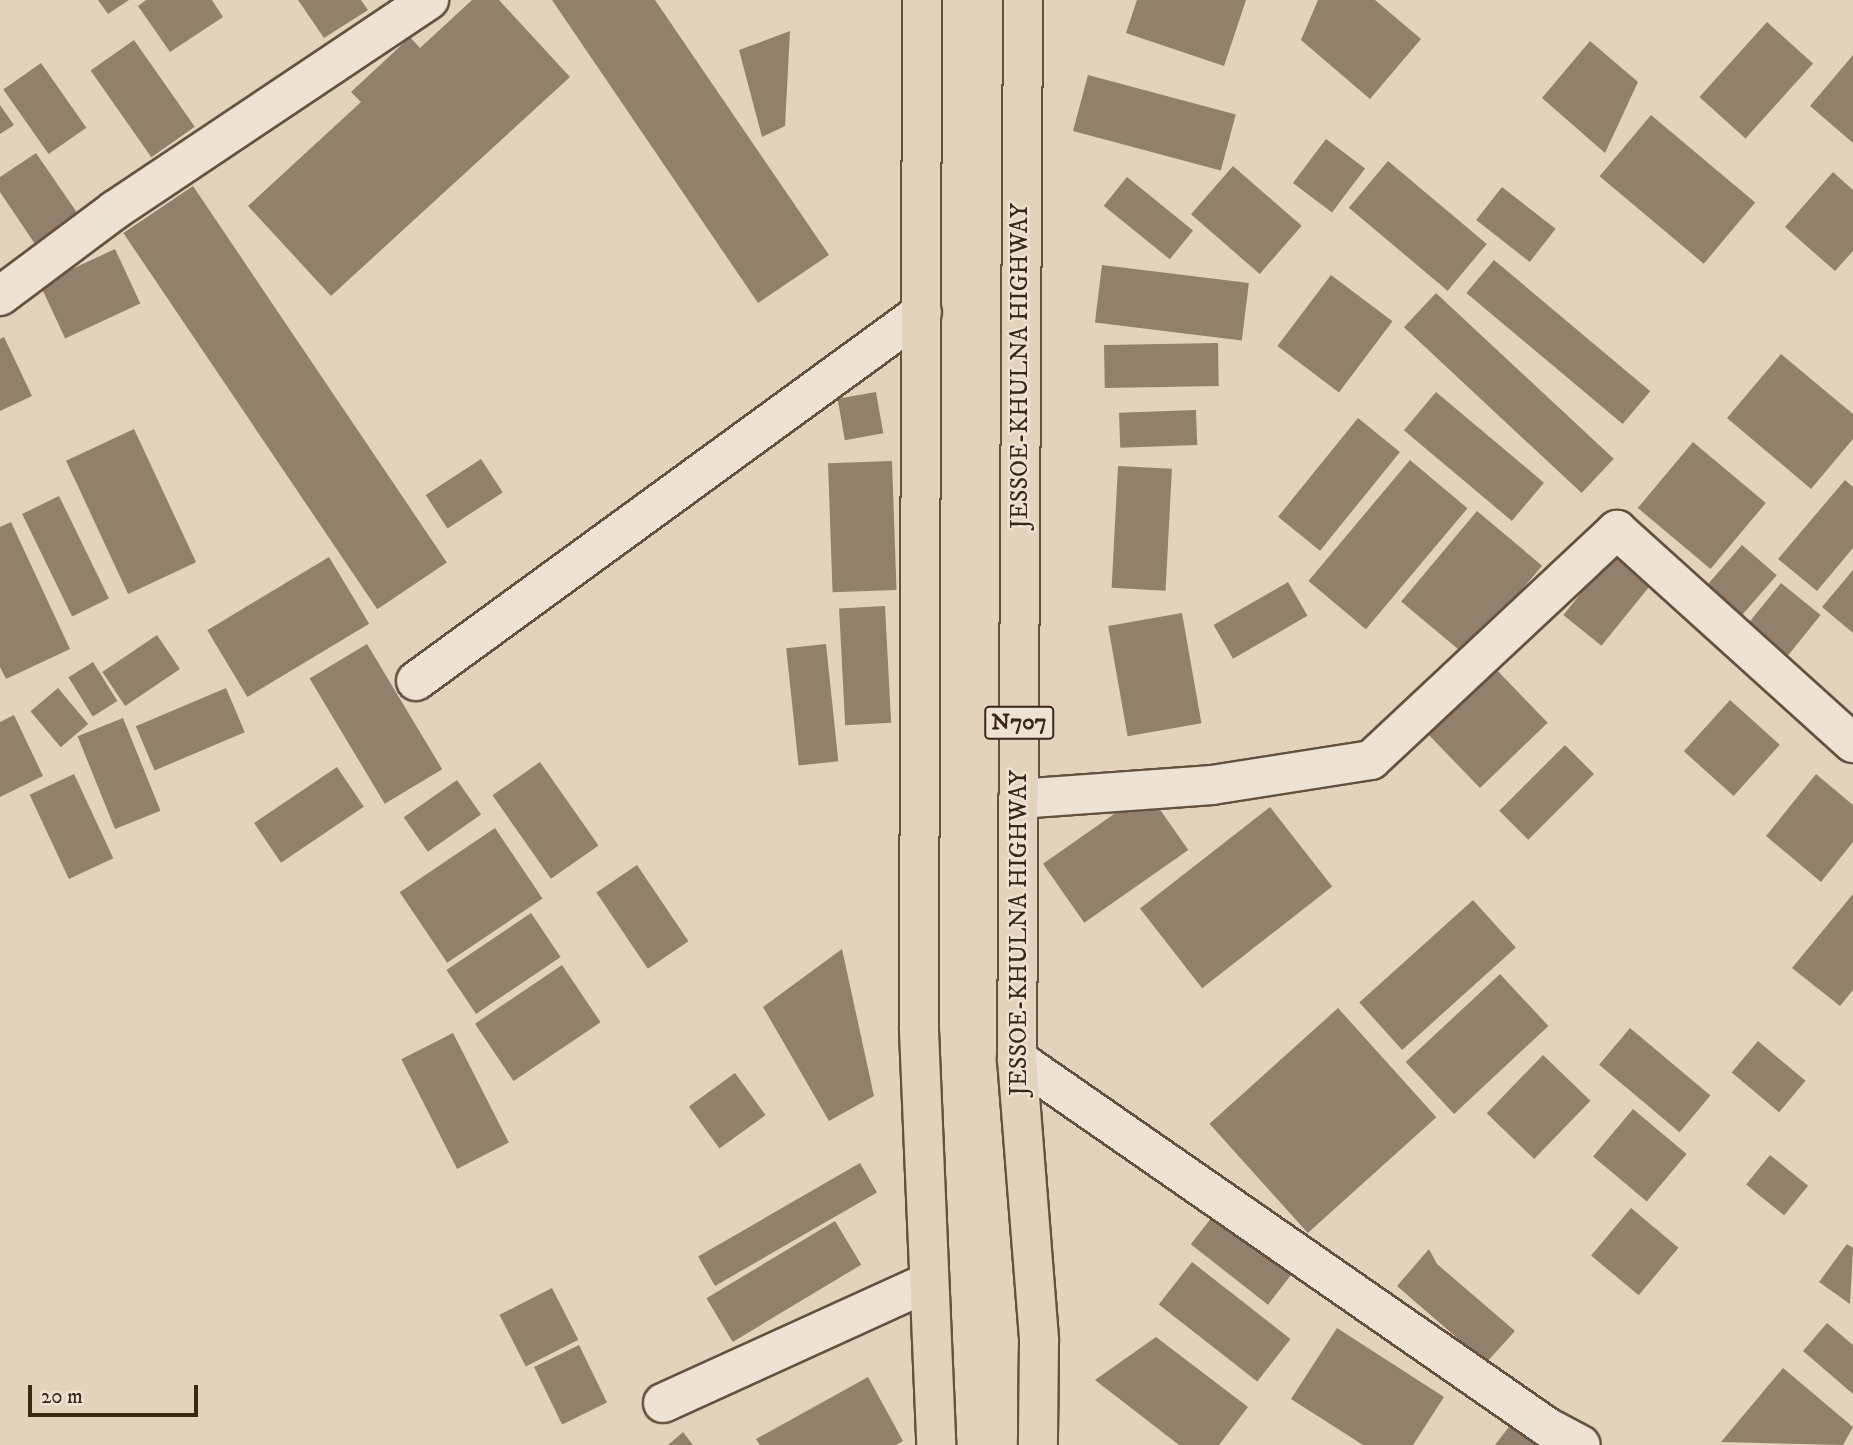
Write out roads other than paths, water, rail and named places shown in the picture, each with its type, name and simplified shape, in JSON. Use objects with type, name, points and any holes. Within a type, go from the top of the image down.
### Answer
[{"type":"highway","points":[[922,0],[919,1031],[936,1445]]},
{"type":"highway","name":"JESSOE-KHULNA HIGHWAY","points":[[1023,0],[1017,1059],[1039,1341],[1038,1445]]},
{"type":"street","points":[[0,296],[115,210],[429,0]]},
{"type":"street","points":[[416,681],[922,312]]},
{"type":"street","points":[[1018,799],[1212,785],[1371,760],[1617,530],[1853,743]]},
{"type":"street","points":[[1017,1059],[1547,1427],[1581,1445]]},
{"type":"street","points":[[663,1403],[928,1282]]}]
